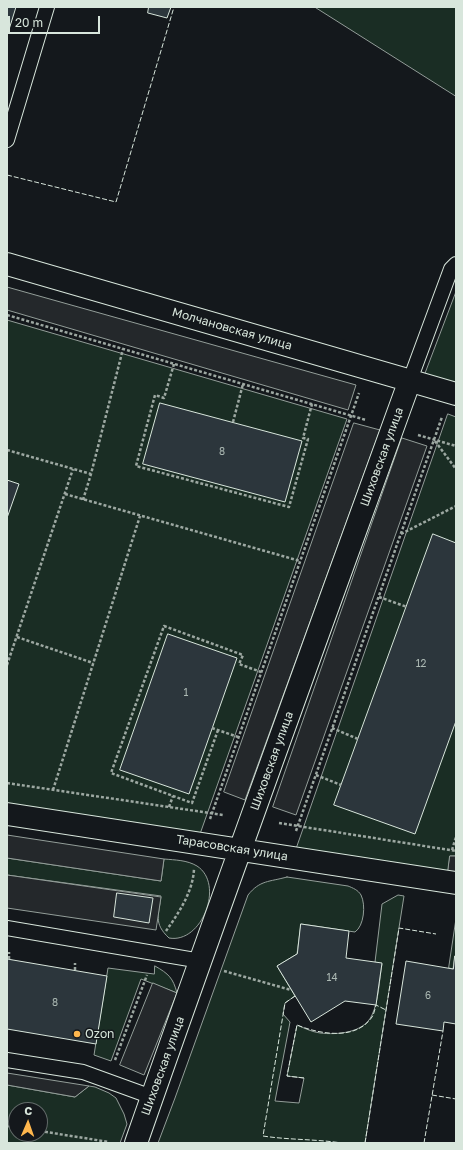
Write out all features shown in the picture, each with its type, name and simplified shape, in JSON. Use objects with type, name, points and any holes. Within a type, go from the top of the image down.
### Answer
[{"type":"street","name":"Молчановская улица","points":[[7,264],[453,393]]},
{"type":"street","name":"Шиховская улица","points":[[136,1143],[240,849],[410,380]]},
{"type":"street","name":"Тарасовская улица","points":[[7,814],[456,883]]},
{"type":"lane","points":[[7,140],[47,7]]},
{"type":"lane","points":[[410,380],[451,269],[456,264]]},
{"type":"lane","points":[[7,928],[201,961]]},
{"type":"lane","points":[[7,1060],[83,1072],[152,1097]]},
{"type":"path","points":[[7,315],[371,422]]},
{"type":"path","points":[[83,500],[123,349]]},
{"type":"path","points":[[174,364],[164,398],[155,395],[136,466],[289,507],[308,439],[303,438],[312,404]]},
{"type":"path","points":[[209,820],[368,368]]},
{"type":"path","points":[[233,422],[243,384]]},
{"type":"path","points":[[295,833],[434,440],[453,393]]},
{"type":"path","points":[[412,434],[456,446]]},
{"type":"path","points":[[434,440],[456,469]]},
{"type":"path","points":[[7,450],[91,474]]},
{"type":"path","points":[[7,665],[73,469]]},
{"type":"path","points":[[65,494],[300,561]]},
{"type":"path","points":[[401,534],[456,506]]},
{"type":"path","points":[[53,790],[140,516]]},
{"type":"path","points":[[379,597],[406,607]]},
{"type":"path","points":[[218,730],[192,803],[111,773],[164,626],[243,655],[239,664],[261,672]]},
{"type":"path","points":[[17,637],[93,663]]},
{"type":"path","points":[[212,728],[238,737]]},
{"type":"path","points":[[332,728],[358,739]]},
{"type":"path","points":[[316,775],[341,785]]},
{"type":"path","points":[[7,783],[230,816]]},
{"type":"path","points":[[170,807],[173,796]]},
{"type":"path","points":[[274,823],[456,851]]},
{"type":"path","points":[[452,850],[456,837]]},
{"type":"path","points":[[164,933],[179,912],[194,877],[194,865]]},
{"type":"path","points":[[224,971],[291,990]]},
{"type":"path","points":[[115,1061],[147,975]]},
{"type":"path","points":[[48,1132],[117,1143]]},
{"type":"green space","points":[[315,7],[456,7],[456,96]]},
{"type":"green space","points":[[456,292],[456,386],[424,377]]},
{"type":"green space","points":[[7,320],[347,419],[200,834],[7,805]]},
{"type":"green space","points":[[448,414],[456,417],[456,856],[450,856],[448,872],[296,850]]},
{"type":"green space","points":[[7,858],[161,881],[164,859],[185,861],[197,866],[205,875],[209,886],[209,898],[206,911],[200,923],[191,932],[181,937],[169,938],[161,928],[158,918],[161,896],[7,875]]},
{"type":"green space","points":[[287,877],[348,886],[357,890],[361,895],[364,910],[360,925],[355,932],[301,924],[297,954],[277,966],[295,996],[285,1003],[283,1014],[290,1022],[275,1101],[299,1103],[304,1078],[287,1076],[297,1025],[308,1030],[327,1034],[342,1033],[349,1032],[363,1026],[372,1015],[377,996],[382,964],[375,962],[382,904],[398,895],[404,896],[365,1143],[158,1143],[248,895],[252,890],[261,884]]},
{"type":"green space","points":[[456,919],[456,956],[453,969],[449,968]]},
{"type":"green space","points":[[155,966],[164,971],[170,977],[177,993],[141,979],[111,1061],[94,1055],[108,968],[154,974]]},
{"type":"green space","points":[[7,1085],[75,1097],[89,1086],[109,1093],[116,1098],[127,1124],[120,1143],[7,1143]]},
{"type":"shaded area","points":[[7,287],[356,385],[348,410],[7,310]]},
{"type":"shaded area","points":[[354,423],[380,430],[245,800],[224,792]]},
{"type":"shaded area","points":[[402,438],[427,446],[296,815],[273,807]]},
{"type":"shaded area","points":[[7,835],[164,859],[161,881],[7,858]]},
{"type":"shaded area","points":[[450,856],[456,856],[456,874],[448,872]]},
{"type":"shaded area","points":[[7,875],[161,897],[156,930],[7,908]]},
{"type":"shaded area","points":[[153,983],[177,993],[144,1075],[120,1065]]},
{"type":"shaded area","points":[[7,1073],[89,1086],[75,1097],[7,1085]]},
{"type":"building","points":[[7,7],[16,7],[7,36]]},
{"type":"building","points":[[149,7],[171,7],[167,18],[148,13]]},
{"type":"building","points":[[160,403],[302,441],[285,502],[143,464]]},
{"type":"building","points":[[7,480],[19,484],[7,518]]},
{"type":"building","points":[[433,534],[456,543],[456,721],[415,834],[334,805]]},
{"type":"building","points":[[168,634],[237,658],[189,794],[120,770]]},
{"type":"building","points":[[117,893],[153,898],[149,923],[114,917]]},
{"type":"building","points":[[301,924],[349,931],[346,958],[382,963],[376,1005],[345,1001],[311,1022],[277,966],[297,954]]},
{"type":"building","points":[[455,956],[456,1024],[444,1022],[443,1031],[396,1024],[406,961],[453,969]]},
{"type":"building","points":[[7,959],[107,976],[96,1044],[7,1029]]},
{"type":"fence","points":[[7,175],[116,202],[174,7]]},
{"type":"fence","points":[[365,1143],[399,928],[436,934]]},
{"type":"fence","points":[[295,996],[285,1003],[263,1136],[342,1143]]},
{"type":"fence","points":[[304,1078],[287,1076],[297,1025],[326,1033],[347,1032],[357,1030],[365,1025],[373,1016],[376,1005],[386,1010]]},
{"type":"fence","points":[[424,1143],[443,1031]]},
{"type":"fence","points":[[432,1095],[456,1099]]},
{"type":"place","name":"Ozon","points":[[77,1034]]}]
